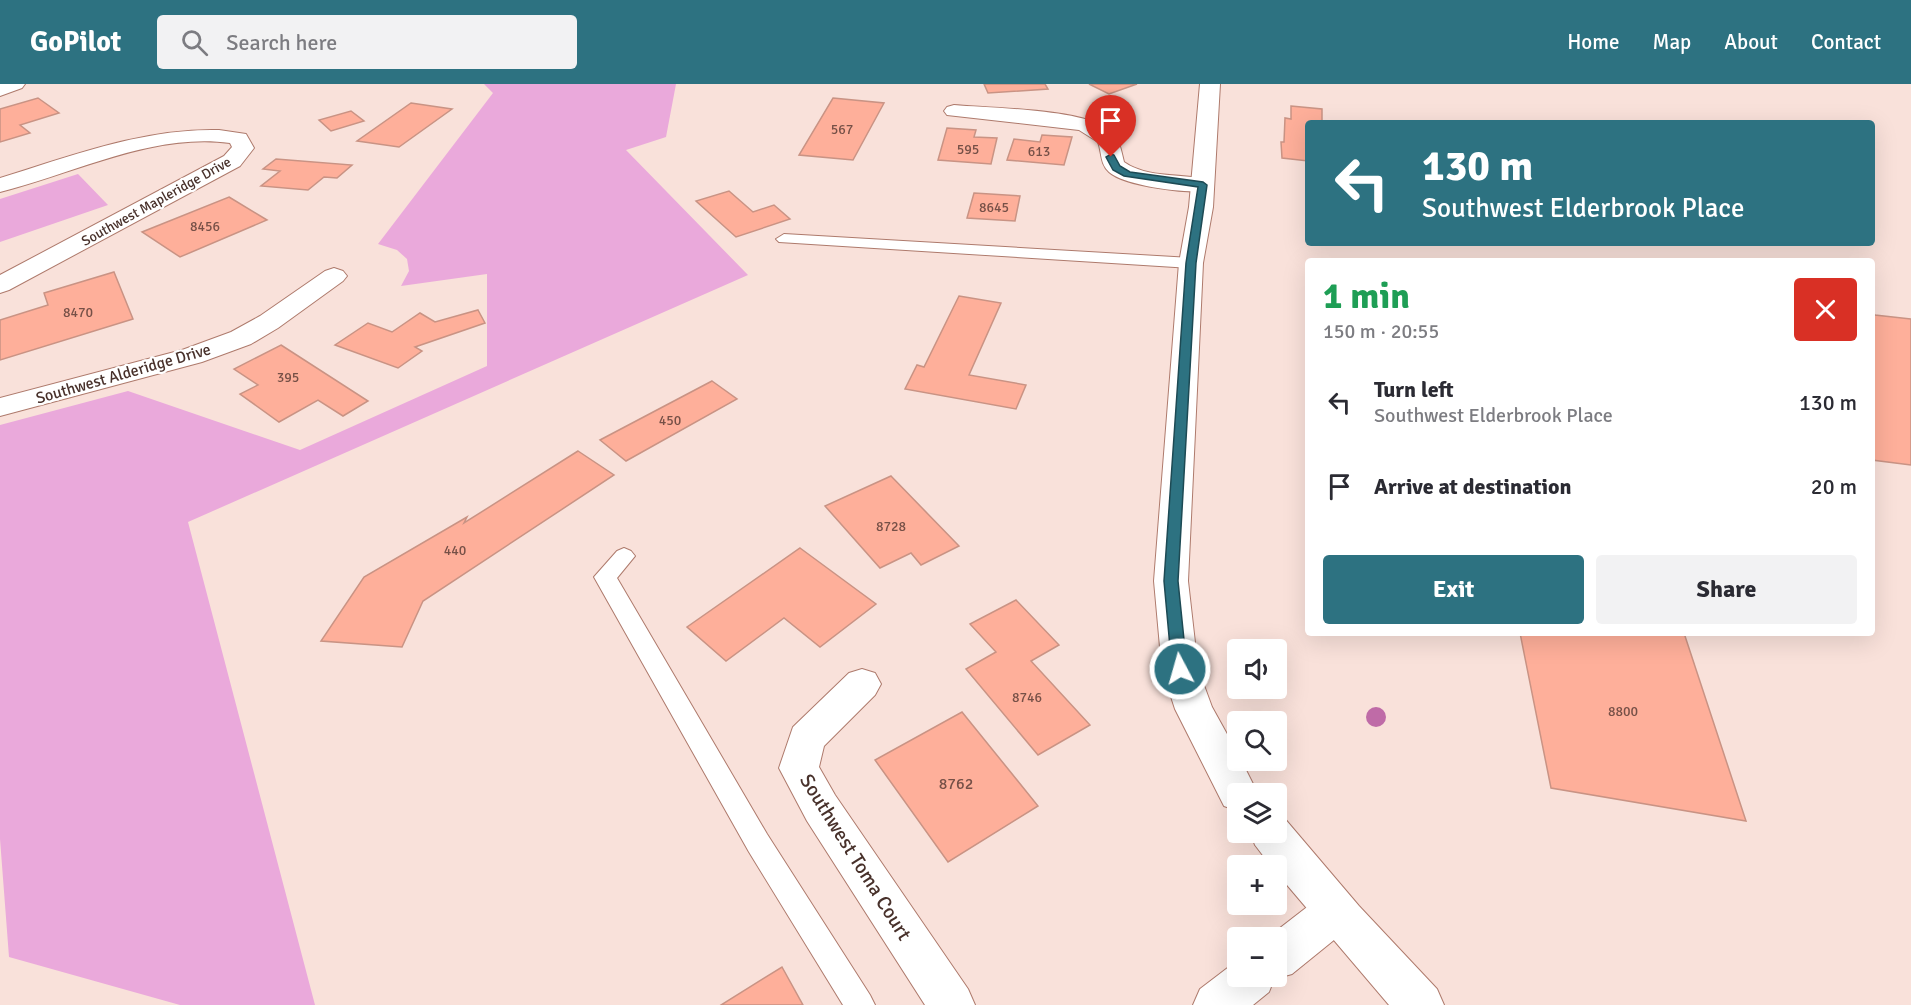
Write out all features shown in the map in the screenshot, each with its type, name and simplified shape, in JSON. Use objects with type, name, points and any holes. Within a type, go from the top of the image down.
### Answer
[{"type":"street","points":[[0,90],[15,84]]},
{"type":"street","points":[[1210,84],[1203,185],[1191,263],[1171,581],[1180,669],[1194,709],[1232,783]]},
{"type":"street","points":[[954,111],[1076,122],[1088,126],[1105,138],[1111,148],[1111,157],[1116,168],[1127,174],[1203,185]]},
{"type":"street","name":"Southwest Mapleridge Drive","points":[[0,185],[118,148],[162,139],[227,136],[238,139],[243,148],[232,161],[0,285]]},
{"type":"street","name":"Southwest Alderidge Drive","points":[[0,406],[192,356],[241,338],[269,322],[334,276]]},
{"type":"street","name":"Southwest Toma Court","points":[[862,684],[807,738],[799,768],[821,808],[952,1005]]},
{"type":"street","points":[[1279,843],[1377,961],[1421,1005]]},
{"type":"street","points":[[1287,949],[1335,912]]},
{"type":"street","points":[[1216,1005],[1239,987]]},
{"type":"lane","points":[[784,239],[1191,263]]},
{"type":"lane","points":[[624,556],[605,577],[758,843],[860,1005]]},
{"type":"shaded area","points":[[484,84],[676,84],[666,137],[626,150],[748,275],[188,522],[315,1005],[180,1005],[9,957],[0,839],[0,425],[128,391],[300,450],[487,366],[487,274],[401,286],[409,271],[407,259],[397,250],[378,244],[493,93]]},
{"type":"shaded area","points":[[78,174],[108,205],[0,242],[0,199]]},
{"type":"building","points":[[984,84],[1045,84],[1048,89],[988,93]]},
{"type":"building","points":[[1089,84],[1137,84],[1109,94]]},
{"type":"building","points":[[38,98],[59,113],[20,125],[30,133],[0,142],[0,109]]},
{"type":"building","points":[[833,98],[884,103],[853,160],[799,155]]},
{"type":"building","points":[[411,103],[452,109],[399,147],[357,141]]},
{"type":"building","points":[[1291,106],[1322,109],[1322,120],[1305,120],[1305,161],[1282,158],[1281,142],[1284,142],[1285,118],[1291,119]]},
{"type":"building","points":[[351,111],[364,121],[331,131],[319,120]]},
{"type":"building","points":[[947,128],[976,130],[974,137],[997,138],[991,164],[938,160]]},
{"type":"building","points":[[1042,135],[1072,137],[1064,165],[1007,160],[1014,139],[1040,142]]},
{"type":"building","points":[[276,159],[352,165],[337,178],[324,177],[308,190],[261,186],[280,171],[263,169]]},
{"type":"building","points":[[729,191],[753,212],[774,205],[790,219],[736,237],[696,201]]},
{"type":"building","points":[[974,193],[1020,196],[1015,221],[967,218]]},
{"type":"building","points":[[229,197],[267,220],[180,257],[142,232]]},
{"type":"building","points":[[114,272],[133,319],[0,360],[0,320],[48,305],[44,293]]},
{"type":"building","points":[[959,296],[1001,303],[969,375],[1026,385],[1016,409],[905,389],[917,365],[924,367]]},
{"type":"building","points":[[478,310],[485,323],[415,347],[422,351],[398,368],[335,345],[368,323],[392,332],[420,313],[435,322]]},
{"type":"building","points":[[1875,315],[1911,319],[1911,465],[1875,460]]},
{"type":"building","points":[[281,345],[368,401],[343,416],[318,400],[279,422],[240,394],[258,385],[234,369]]},
{"type":"building","points":[[712,381],[737,399],[626,461],[600,440]]},
{"type":"building","points":[[578,451],[614,475],[423,601],[402,647],[321,641],[364,577],[467,517],[464,523]]},
{"type":"building","points":[[891,476],[959,546],[921,565],[911,553],[880,568],[825,506]]},
{"type":"building","points":[[800,548],[876,604],[820,647],[784,618],[726,661],[687,627]]},
{"type":"building","points":[[1016,600],[1059,645],[1031,661],[1090,725],[1038,755],[966,669],[996,652],[970,624]]},
{"type":"building","points":[[1521,636],[1685,636],[1746,821],[1551,788]]},
{"type":"building","points":[[962,712],[1038,806],[948,862],[875,760]]},
{"type":"building","points":[[782,967],[803,1005],[721,1005]]},
{"type":"route","points":[[1111,157],[1116,168],[1127,174],[1203,185],[1191,263],[1171,581],[1180,669]]}]
